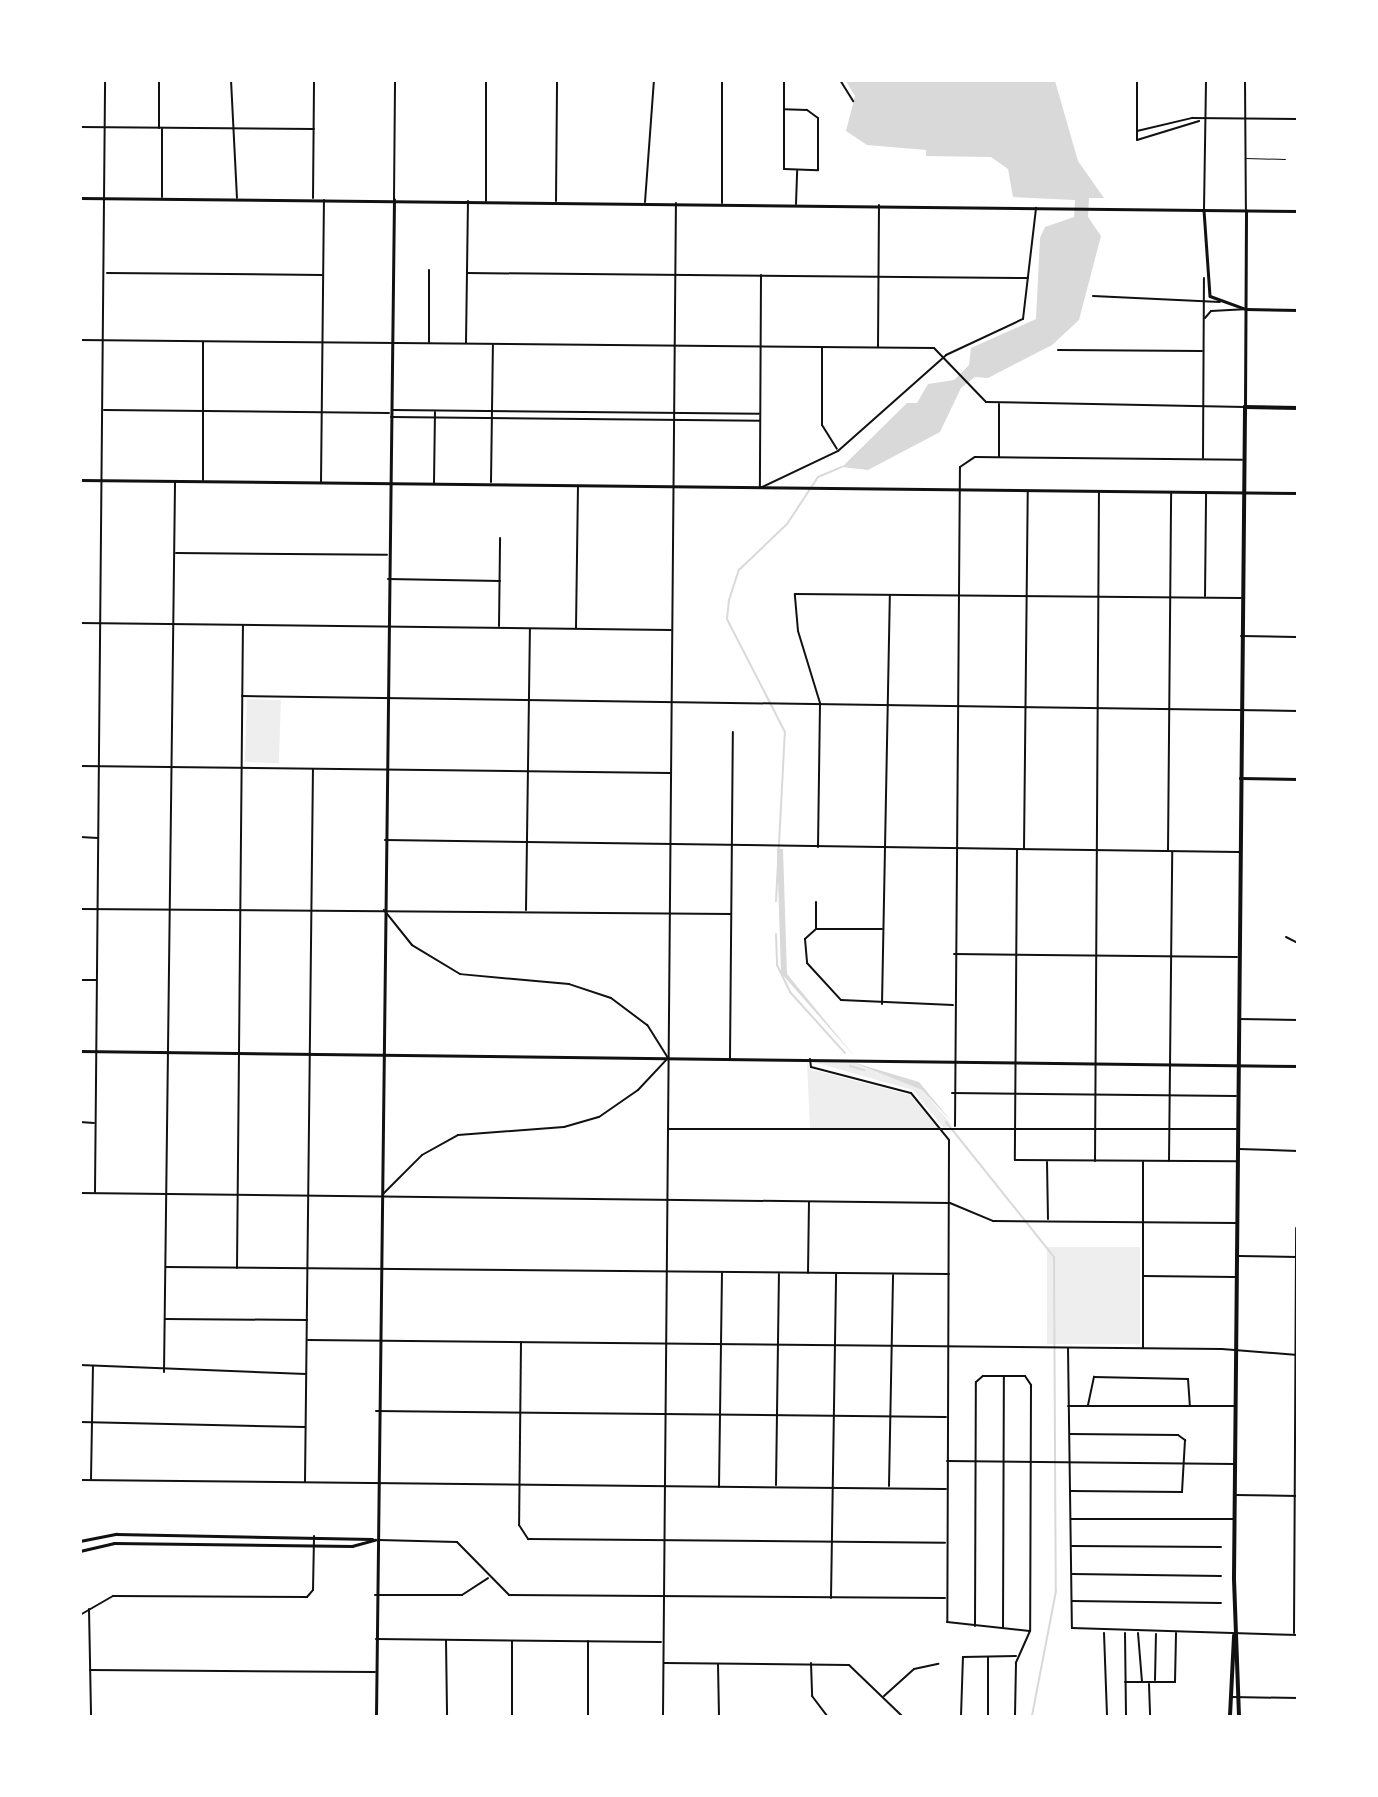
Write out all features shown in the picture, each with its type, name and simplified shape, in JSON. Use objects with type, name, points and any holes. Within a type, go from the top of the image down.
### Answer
[{"type":"main road","points":[[1230,1717],[1234,1634],[1240,709],[1245,407],[1297,408]]},
{"type":"main road","points":[[1234,1634],[1239,1717]]},
{"type":"street","points":[[95,1193],[105,340],[105,80]]},
{"type":"street","points":[[159,80],[162,198]]},
{"type":"street","points":[[231,80],[237,199]]},
{"type":"street","points":[[313,199],[314,80]]},
{"type":"street","points":[[376,1717],[375,1483],[381,1269],[395,80]]},
{"type":"street","points":[[485,201],[486,80]]},
{"type":"street","points":[[556,201],[557,80]]},
{"type":"street","points":[[645,202],[654,80]]},
{"type":"street","points":[[722,80],[722,203]]},
{"type":"street","points":[[784,80],[784,109],[784,169],[820,168],[820,122],[807,110],[784,109]]},
{"type":"street","points":[[840,80],[853,101]]},
{"type":"street","points":[[1137,80],[1137,140],[1201,119]]},
{"type":"street","points":[[1203,459],[1206,80]]},
{"type":"street","points":[[80,340],[934,348],[946,355],[984,401],[1245,407],[1245,80]]},
{"type":"street","points":[[1137,131],[1201,119],[1297,119]]},
{"type":"street","points":[[80,127],[314,128]]},
{"type":"street","points":[[796,204],[797,170]]},
{"type":"street","points":[[80,198],[1297,211]]},
{"type":"street","points":[[321,483],[324,199]]},
{"type":"street","points":[[466,343],[468,201]]},
{"type":"street","points":[[663,1717],[661,1597],[676,203]]},
{"type":"street","points":[[878,347],[879,205]]},
{"type":"street","points":[[760,488],[838,451],[946,355],[1023,319],[1036,207]]},
{"type":"street","points":[[429,270],[429,343]]},
{"type":"street","points":[[105,273],[323,275]]},
{"type":"street","points":[[467,273],[1029,278]]},
{"type":"street","points":[[760,488],[761,275]]},
{"type":"street","points":[[1204,278],[1208,293],[1220,302]]},
{"type":"street","points":[[1093,296],[1204,299],[1246,309]]},
{"type":"street","points":[[1203,322],[1211,311],[1297,310]]},
{"type":"street","points":[[202,481],[203,341]]},
{"type":"street","points":[[491,485],[493,344]]},
{"type":"street","points":[[822,347],[822,425],[838,451]]},
{"type":"street","points":[[1058,350],[1203,352]]},
{"type":"street","points":[[999,403],[999,457]]},
{"type":"street","points":[[104,410],[760,414]]},
{"type":"street","points":[[434,484],[435,411]]},
{"type":"street","points":[[390,413],[435,417],[760,421]]},
{"type":"street","points":[[955,1126],[952,1060],[958,490],[966,459],[999,457],[1243,460]]},
{"type":"street","points":[[80,480],[1297,493],[1297,637],[1241,636]]},
{"type":"street","points":[[164,1372],[175,481]]},
{"type":"street","points":[[576,629],[578,486]]},
{"type":"street","points":[[1024,849],[1028,491]]},
{"type":"street","points":[[1095,1161],[1099,492]]},
{"type":"street","points":[[1168,851],[1171,492]]},
{"type":"street","points":[[1205,598],[1206,492]]},
{"type":"street","points":[[499,627],[500,538]]},
{"type":"street","points":[[174,553],[388,555]]},
{"type":"street","points":[[388,579],[500,580]]},
{"type":"street","points":[[818,847],[820,703],[798,631],[795,594],[1241,598]]},
{"type":"street","points":[[882,1004],[890,594]]},
{"type":"street","points":[[80,623],[672,630]]},
{"type":"street","points":[[237,1268],[243,625]]},
{"type":"street","points":[[526,912],[530,628]]},
{"type":"street","points":[[243,696],[1297,710]]},
{"type":"street","points":[[730,1058],[733,732]]},
{"type":"street","points":[[80,766],[671,773]]},
{"type":"street","points":[[305,1482],[313,769]]},
{"type":"street","points":[[1240,778],[1297,779]]},
{"type":"street","points":[[80,837],[99,838]]},
{"type":"street","points":[[385,841],[1239,852]]},
{"type":"street","points":[[1017,850],[1014,1158],[1048,1161],[1237,1161]]},
{"type":"street","points":[[1169,1161],[1172,851]]},
{"type":"street","points":[[816,902],[816,929],[805,943],[810,969],[841,1000],[882,1004],[953,1005]]},
{"type":"street","points":[[80,909],[732,914]]},
{"type":"street","points":[[384,910],[420,951],[460,974],[569,984],[611,998],[647,1025],[667,1058]]},
{"type":"street","points":[[816,929],[883,929]]},
{"type":"street","points":[[1286,937],[1297,943]]},
{"type":"street","points":[[954,954],[1238,957]]},
{"type":"street","points":[[80,980],[97,980]]},
{"type":"street","points":[[1238,1019],[1297,1020]]},
{"type":"street","points":[[80,1051],[1297,1066]]},
{"type":"street","points":[[381,1197],[427,1152],[458,1135],[564,1126],[599,1117],[638,1090],[667,1058]]},
{"type":"street","points":[[810,1059],[811,1067],[911,1093],[950,1144],[946,1489],[948,1625],[1030,1630]]},
{"type":"street","points":[[952,1093],[1237,1097]]},
{"type":"street","points":[[80,1122],[95,1122]]},
{"type":"street","points":[[667,1129],[943,1132],[955,1126],[1237,1129]]},
{"type":"street","points":[[1237,1149],[1297,1151]]},
{"type":"street","points":[[1048,1161],[1049,1221]]},
{"type":"street","points":[[1143,1161],[1143,1348]]},
{"type":"street","points":[[80,1193],[950,1203],[993,1221],[1237,1223]]},
{"type":"street","points":[[808,1273],[810,1201]]},
{"type":"street","points":[[1068,1347],[1072,1628],[1104,1632],[1296,1635],[1296,1228]]},
{"type":"street","points":[[1236,1256],[1297,1257]]},
{"type":"street","points":[[166,1267],[949,1274]]},
{"type":"street","points":[[719,1486],[723,1272]]},
{"type":"street","points":[[776,1487],[779,1273]]},
{"type":"street","points":[[831,1598],[836,1273]]},
{"type":"street","points":[[889,1488],[893,1274]]},
{"type":"street","points":[[1143,1276],[1236,1277]]},
{"type":"street","points":[[165,1319],[308,1320]]},
{"type":"street","points":[[308,1340],[1143,1348],[1296,1355]]},
{"type":"street","points":[[521,1342],[520,1530],[534,1540],[946,1543]]},
{"type":"street","points":[[80,1365],[164,1372],[307,1374]]},
{"type":"street","points":[[91,1480],[93,1365]]},
{"type":"street","points":[[1003,1628],[1004,1376]]},
{"type":"street","points":[[975,1628],[978,1378],[1025,1376],[1031,1385],[1030,1630],[1017,1656],[1015,1717]]},
{"type":"street","points":[[1088,1406],[1090,1379],[1188,1379],[1190,1406]]},
{"type":"street","points":[[1068,1406],[1235,1406]]},
{"type":"street","points":[[376,1411],[947,1417]]},
{"type":"street","points":[[80,1422],[306,1427]]},
{"type":"street","points":[[1069,1434],[1183,1436],[1185,1464],[1184,1490],[1071,1491]]},
{"type":"street","points":[[947,1461],[1235,1464]]},
{"type":"street","points":[[80,1480],[946,1489]]},
{"type":"street","points":[[1235,1495],[1296,1496]]},
{"type":"street","points":[[1071,1519],[1235,1519]]},
{"type":"street","points":[[80,1541],[182,1535],[453,1541],[509,1595],[946,1598]]},
{"type":"street","points":[[182,1535],[182,1544]]},
{"type":"street","points":[[80,1615],[113,1596],[307,1597],[314,1536]]},
{"type":"street","points":[[80,1550],[114,1543],[314,1545],[375,1540]]},
{"type":"street","points":[[1071,1546],[1222,1547]]},
{"type":"street","points":[[1071,1574],[1221,1576]]},
{"type":"street","points":[[375,1595],[462,1595],[488,1577]]},
{"type":"street","points":[[1071,1601],[1221,1603]]},
{"type":"street","points":[[89,1608],[90,1717]]},
{"type":"street","points":[[1104,1632],[1107,1717]]},
{"type":"street","points":[[1125,1632],[1126,1717]]},
{"type":"street","points":[[1138,1632],[1142,1682]]},
{"type":"street","points":[[1150,1717],[1156,1633]]},
{"type":"street","points":[[1125,1682],[1175,1682],[1176,1633]]},
{"type":"street","points":[[376,1639],[662,1642]]},
{"type":"street","points":[[446,1639],[447,1717]]},
{"type":"street","points":[[512,1640],[512,1717]]},
{"type":"street","points":[[588,1640],[588,1717]]},
{"type":"street","points":[[988,1656],[988,1717]]},
{"type":"street","points":[[961,1717],[963,1657],[1017,1656]]},
{"type":"street","points":[[663,1663],[849,1665],[902,1717]]},
{"type":"street","points":[[719,1663],[719,1717]]},
{"type":"street","points":[[811,1663],[812,1696],[827,1717]]},
{"type":"street","points":[[883,1697],[914,1669],[938,1664]]},
{"type":"street","points":[[90,1670],[376,1672]]},
{"type":"street","points":[[1230,1697],[1297,1698]]},
{"type":"lane","points":[[1245,158],[1285,159]]},
{"type":"shaded area","points":[[846,81],[1055,81],[1078,161],[1104,198],[1089,198],[1088,217],[1101,236],[1079,320],[1052,345],[988,378],[975,377],[961,388],[940,432],[868,470],[842,467],[907,403],[917,403],[928,384],[954,380],[969,365],[971,348],[1036,319],[1040,238],[1045,227],[1074,217],[1075,200],[1013,197],[1008,169],[991,157],[926,156],[926,150],[867,145],[846,131],[855,96]]},
{"type":"shaded area","points":[[247,699],[281,700],[279,763],[245,762]]},
{"type":"shaded area","points":[[777,849],[783,849],[787,974],[855,1057],[781,973]]},
{"type":"shaded area","points":[[807,1062],[810,1069],[910,1095],[938,1128],[810,1128]]},
{"type":"shaded area","points":[[813,1062],[852,1062],[922,1090],[952,1125],[944,1128],[913,1090]]},
{"type":"shaded area","points":[[852,1062],[919,1082],[952,1122],[922,1090]]},
{"type":"shaded area","points":[[1047,1247],[1140,1247],[1140,1344],[1047,1344]]},
{"type":"waterway","points":[[776,901],[785,732],[727,619],[729,600],[739,570],[787,524],[818,477],[842,467]]},
{"type":"waterway","points":[[776,934],[777,965],[790,992],[845,1053]]},
{"type":"waterway","points":[[850,1066],[864,1070]]},
{"type":"waterway","points":[[946,1122],[1054,1257],[1056,1591],[1032,1716]]}]
